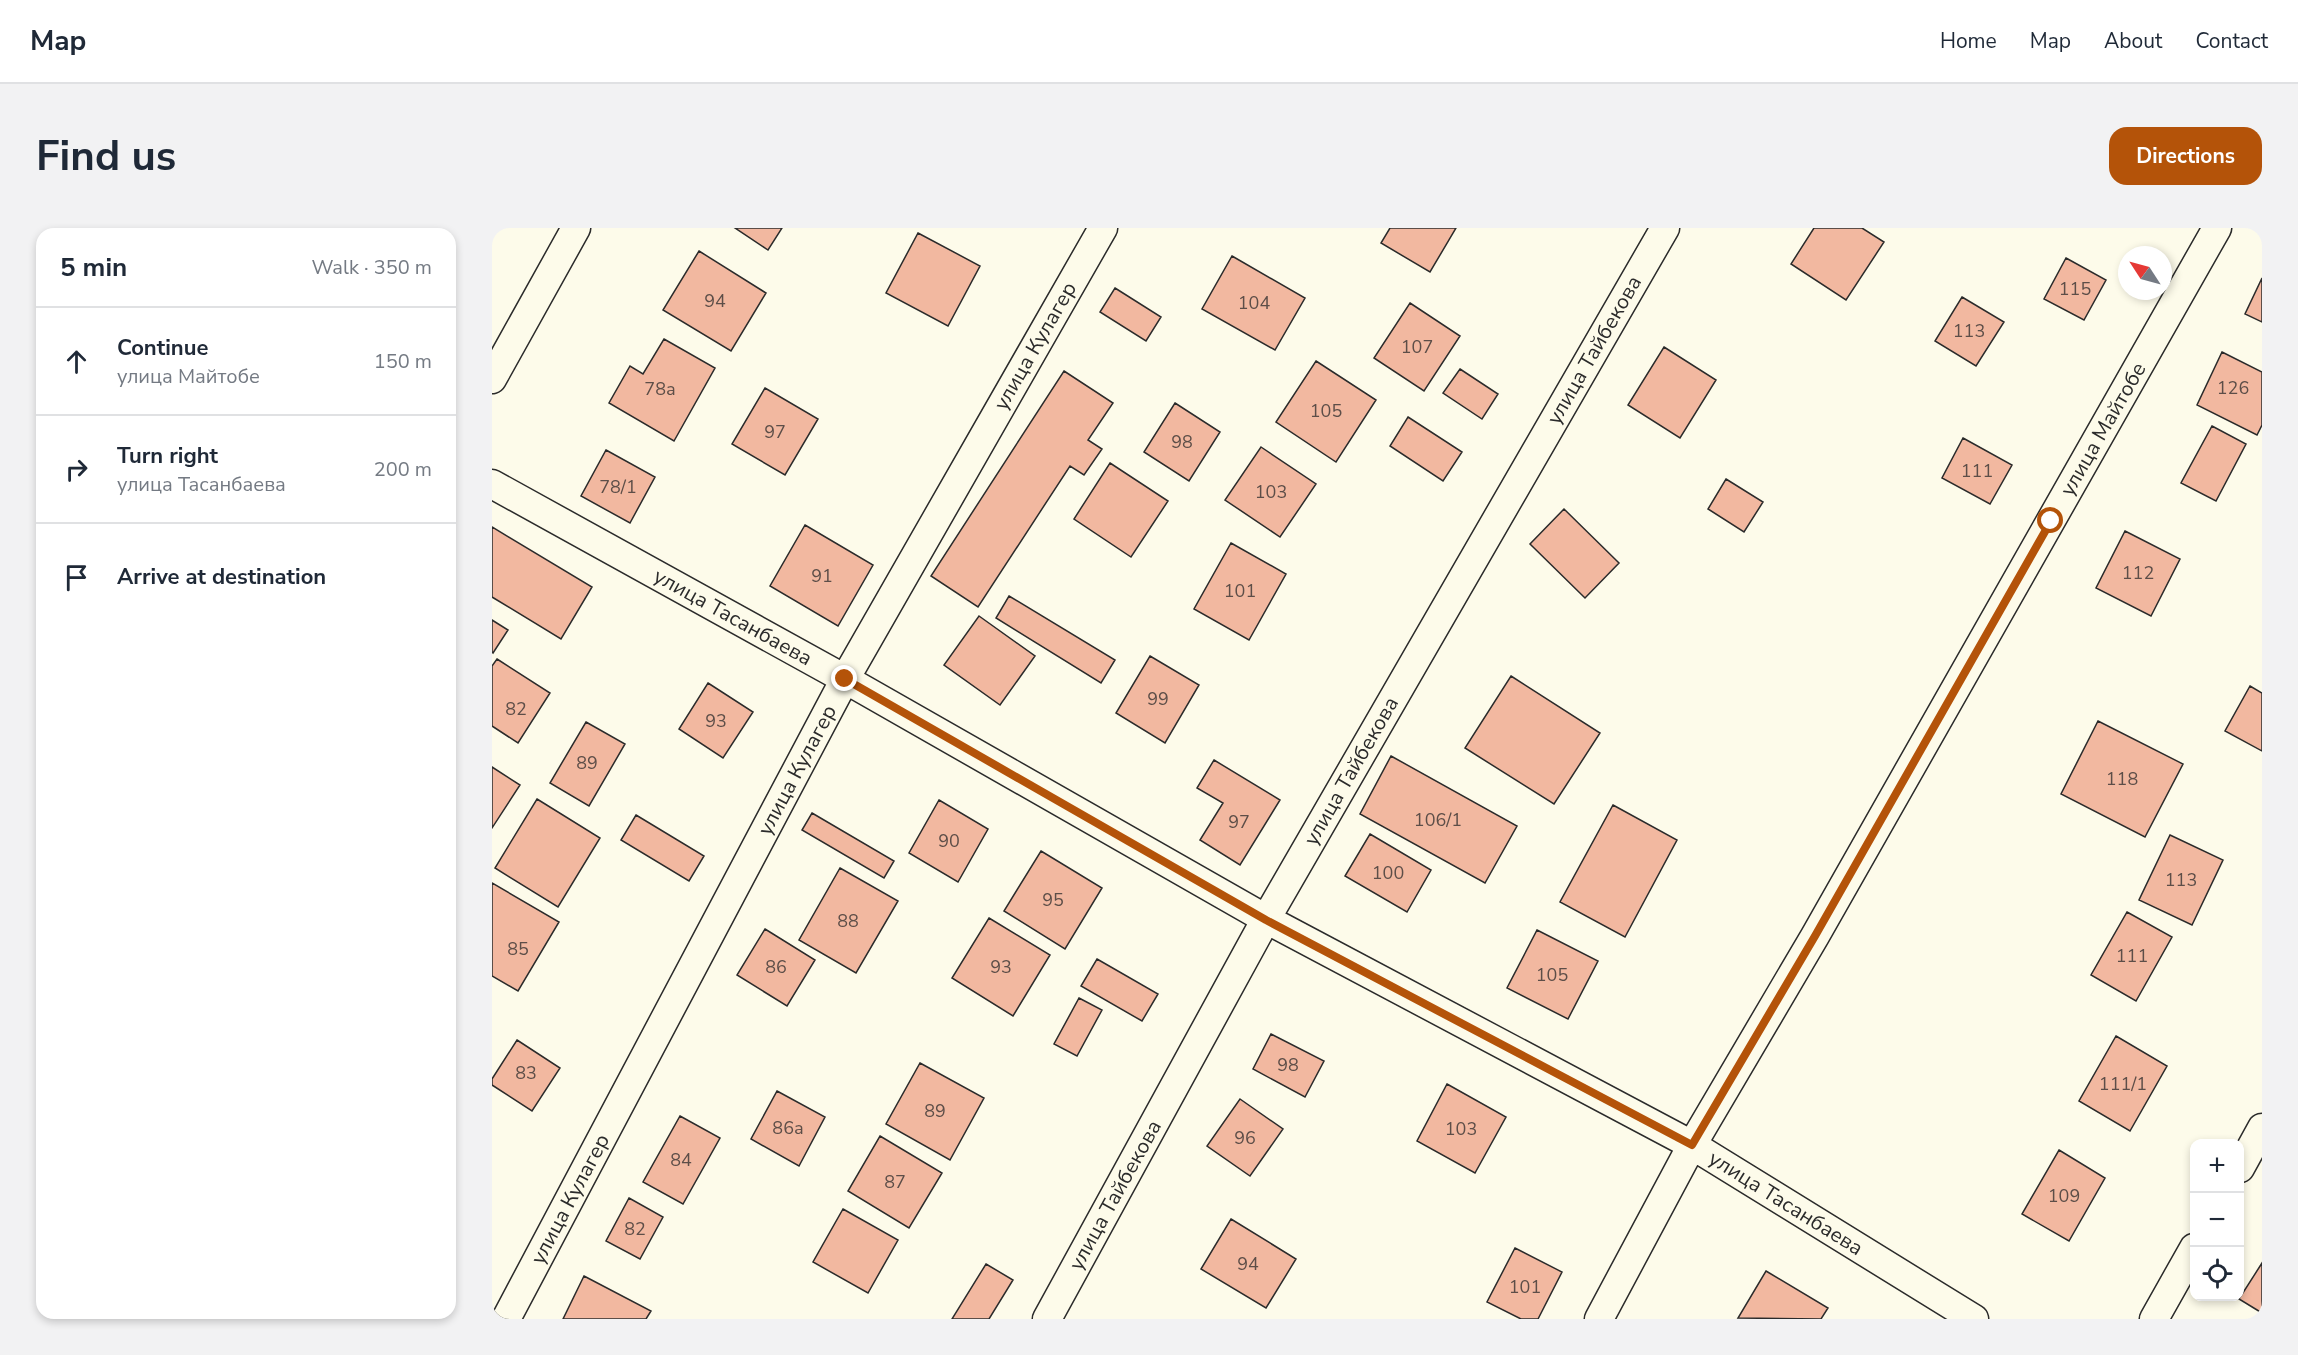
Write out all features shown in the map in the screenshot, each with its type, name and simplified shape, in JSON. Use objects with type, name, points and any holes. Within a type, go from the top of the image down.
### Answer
[{"type":"street","points":[[492,379],[576,228]]},
{"type":"street","name":"улица Кулагер","points":[[506,1319],[845,679],[1103,228]]},
{"type":"street","name":"улица Тайбекова","points":[[1047,1319],[1266,920],[1665,228]]},
{"type":"street","name":"улица Майтобе","points":[[1599,1319],[1692,1145],[1821,926],[2217,228]]},
{"type":"street","name":"улица Тасанбаева","points":[[492,484],[845,679],[1266,920],[1692,1145],[1974,1319]]},
{"type":"street","points":[[2244,1161],[2262,1128]]},
{"type":"street","points":[[2154,1319],[2190,1255]]},
{"type":"building","points":[[735,228],[782,228],[768,250]]},
{"type":"building","points":[[1390,228],[1456,228],[1430,272],[1381,243]]},
{"type":"building","points":[[1814,228],[1862,228],[1884,242],[1846,300],[1791,264]]},
{"type":"building","points":[[918,233],[980,266],[948,326],[886,293]]},
{"type":"building","points":[[699,251],[766,293],[731,351],[663,310]]},
{"type":"building","points":[[1232,256],[1305,298],[1275,350],[1202,309]]},
{"type":"building","points":[[2066,258],[2106,280],[2084,320],[2044,299]]},
{"type":"building","points":[[2262,278],[2262,322],[2245,314]]},
{"type":"building","points":[[1115,288],[1161,317],[1146,341],[1100,312]]},
{"type":"building","points":[[1962,297],[2004,322],[1976,366],[1935,341]]},
{"type":"building","points":[[1410,303],[1460,336],[1424,391],[1374,358]]},
{"type":"building","points":[[664,339],[715,368],[674,441],[609,403],[630,366],[643,374]]},
{"type":"building","points":[[1664,347],[1716,380],[1680,438],[1628,405]]},
{"type":"building","points":[[2222,352],[2262,372],[2262,425],[2257,435],[2197,405]]},
{"type":"building","points":[[1316,361],[1376,400],[1336,462],[1276,422]]},
{"type":"building","points":[[1460,369],[1498,394],[1482,419],[1443,393]]},
{"type":"building","points":[[1064,371],[1113,403],[1088,440],[1102,449],[1084,475],[1070,466],[978,607],[931,576]]},
{"type":"building","points":[[765,388],[818,419],[785,475],[732,444]]},
{"type":"building","points":[[1175,403],[1220,432],[1189,481],[1144,452]]},
{"type":"building","points":[[1408,417],[1462,452],[1443,481],[1390,446]]},
{"type":"building","points":[[2212,426],[2246,444],[2216,501],[2181,483]]},
{"type":"building","points":[[1963,438],[2012,465],[1990,504],[1942,478]]},
{"type":"building","points":[[1261,447],[1316,484],[1280,537],[1225,500]]},
{"type":"building","points":[[606,450],[655,477],[630,523],[581,496]]},
{"type":"building","points":[[1110,463],[1168,501],[1131,557],[1074,519]]},
{"type":"building","points":[[1726,479],[1763,502],[1744,532],[1708,509]]},
{"type":"building","points":[[1564,509],[1619,563],[1585,598],[1530,544]]},
{"type":"building","points":[[805,525],[873,565],[838,626],[770,586]]},
{"type":"building","points":[[492,527],[592,587],[561,639],[492,597]]},
{"type":"building","points":[[2125,531],[2180,559],[2151,616],[2096,588]]},
{"type":"building","points":[[1231,543],[1286,574],[1249,640],[1194,609]]},
{"type":"building","points":[[1009,596],[1115,660],[1101,683],[996,618]]},
{"type":"building","points":[[979,616],[1035,656],[1000,705],[944,665]]},
{"type":"building","points":[[492,620],[508,630],[493,653],[492,652]]},
{"type":"building","points":[[1150,656],[1199,685],[1165,743],[1116,713]]},
{"type":"building","points":[[497,659],[550,693],[518,743],[492,726],[492,666]]},
{"type":"building","points":[[1511,676],[1600,733],[1554,804],[1465,748]]},
{"type":"building","points":[[708,683],[753,712],[723,758],[679,729]]},
{"type":"building","points":[[2250,686],[2262,693],[2262,751],[2225,731]]},
{"type":"building","points":[[2098,721],[2183,764],[2145,837],[2061,794]]},
{"type":"building","points":[[586,722],[625,744],[589,806],[550,783]]},
{"type":"building","points":[[1391,756],[1517,826],[1485,883],[1360,814]]},
{"type":"building","points":[[1214,760],[1280,800],[1240,865],[1200,840],[1223,803],[1197,788]]},
{"type":"building","points":[[492,767],[520,785],[492,828]]},
{"type":"building","points":[[537,799],[600,838],[558,907],[495,868]]},
{"type":"building","points":[[939,800],[988,829],[958,882],[909,853]]},
{"type":"building","points":[[1613,805],[1677,840],[1625,937],[1560,902]]},
{"type":"building","points":[[812,813],[894,861],[884,878],[802,830]]},
{"type":"building","points":[[636,815],[704,856],[689,881],[621,840]]},
{"type":"building","points":[[1370,834],[1431,870],[1407,912],[1345,876]]},
{"type":"building","points":[[2170,835],[2223,860],[2192,925],[2139,900]]},
{"type":"building","points":[[1041,851],[1102,888],[1065,949],[1004,911]]},
{"type":"building","points":[[840,868],[898,901],[856,973],[799,940]]},
{"type":"building","points":[[492,883],[559,922],[518,991],[492,976]]},
{"type":"building","points":[[2127,912],[2172,937],[2136,1001],[2091,975]]},
{"type":"building","points":[[989,918],[1050,955],[1013,1016],[952,978]]},
{"type":"building","points":[[765,929],[815,960],[787,1006],[737,975]]},
{"type":"building","points":[[1537,930],[1598,961],[1568,1019],[1507,988]]},
{"type":"building","points":[[1097,959],[1158,994],[1142,1021],[1081,986]]},
{"type":"building","points":[[1079,998],[1102,1010],[1077,1056],[1054,1044]]},
{"type":"building","points":[[1271,1034],[1324,1061],[1305,1097],[1253,1069]]},
{"type":"building","points":[[2116,1036],[2167,1066],[2130,1131],[2079,1101]]},
{"type":"building","points":[[517,1040],[560,1068],[532,1111],[492,1085],[492,1079]]},
{"type":"building","points":[[920,1063],[984,1098],[950,1160],[886,1124]]},
{"type":"building","points":[[1447,1084],[1506,1117],[1475,1173],[1417,1141]]},
{"type":"building","points":[[777,1091],[825,1117],[799,1166],[751,1139]]},
{"type":"building","points":[[1240,1099],[1283,1129],[1250,1176],[1207,1146]]},
{"type":"building","points":[[680,1116],[720,1138],[683,1204],[643,1182]]},
{"type":"building","points":[[880,1136],[942,1173],[909,1228],[848,1191]]},
{"type":"building","points":[[2059,1150],[2105,1178],[2069,1241],[2022,1214]]},
{"type":"building","points":[[629,1198],[663,1217],[640,1259],[606,1241]]},
{"type":"building","points":[[843,1209],[898,1240],[868,1293],[813,1262]]},
{"type":"building","points":[[1231,1219],[1296,1259],[1266,1308],[1201,1269]]},
{"type":"building","points":[[1515,1248],[1562,1272],[1538,1319],[1521,1319],[1487,1302]]},
{"type":"building","points":[[2262,1263],[2262,1313],[2242,1301],[2244,1291]]},
{"type":"building","points":[[986,1264],[1013,1280],[989,1319],[952,1319]]},
{"type":"building","points":[[1766,1271],[1828,1308],[1821,1319],[1738,1318]]},
{"type":"building","points":[[584,1276],[651,1311],[646,1319],[563,1319]]},
{"type":"route","points":[[845,679],[1266,920],[1692,1145],[1815,936],[2051,521]]}]
